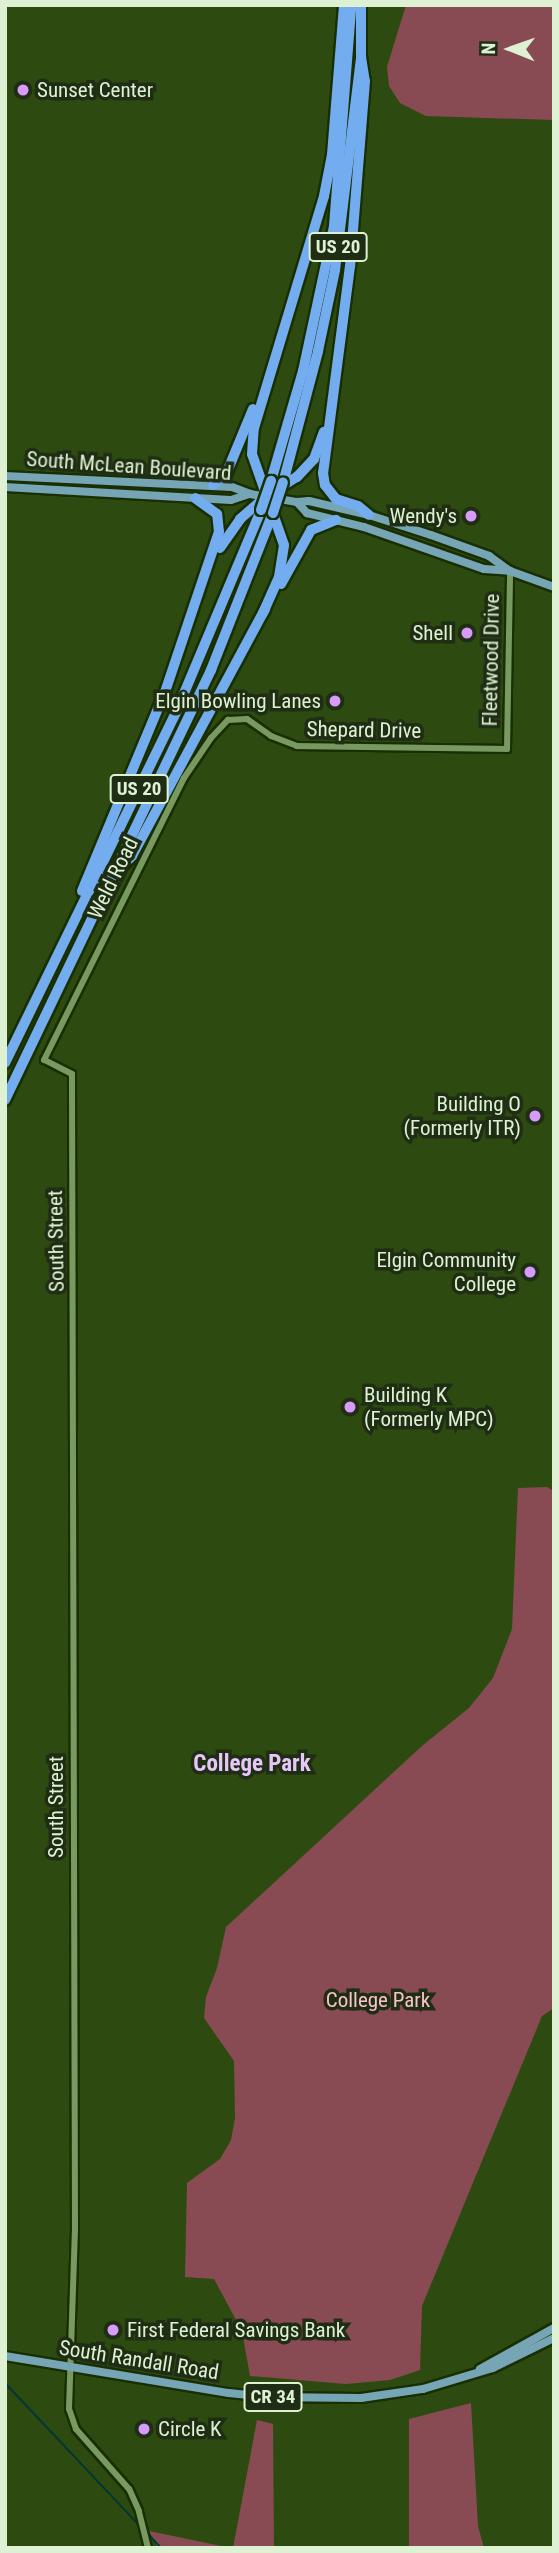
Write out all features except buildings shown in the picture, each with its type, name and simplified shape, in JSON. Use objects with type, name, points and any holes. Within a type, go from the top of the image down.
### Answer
[{"type":"highway","points":[[262,613],[285,555],[283,534],[266,496],[253,454],[254,428],[324,197],[332,155],[344,5]]},
{"type":"highway","name":"US 20","points":[[5,1063],[177,710],[271,481],[303,371],[334,226],[351,5]]},
{"type":"highway","name":"US 20","points":[[5,1100],[211,670],[283,483],[318,351],[335,270],[361,57],[360,5]]},
{"type":"highway","points":[[361,57],[365,81],[350,267],[323,473],[325,485],[336,499],[358,506],[369,515]]},
{"type":"highway","points":[[213,485],[227,472],[270,370]]},
{"type":"highway","points":[[206,578],[230,529],[266,496],[297,477],[314,459],[330,415]]},
{"type":"highway","points":[[53,963],[133,773],[206,578],[219,532],[219,520],[217,514],[195,498]]},
{"type":"highway","points":[[116,872],[132,856],[262,613],[311,530],[336,520]]},
{"type":"main road","name":"South McLean Boulevard","points":[[5,476],[213,485],[297,502],[309,501],[369,515],[489,556],[510,571],[554,587]]},
{"type":"main road","name":"South McLean Boulevard","points":[[5,487],[231,500],[250,494]]},
{"type":"main road","name":"South McLean Boulevard","points":[[297,502],[307,513],[484,569],[510,571]]},
{"type":"main road","name":"South Randall Road","points":[[474,2373],[554,2328]]},
{"type":"main road","name":"South Randall Road","points":[[5,2356],[229,2393],[313,2399],[385,2395],[423,2389],[493,2368],[554,2338]]},
{"type":"street","name":"Fleetwood Drive","points":[[507,749],[510,571]]},
{"type":"street","name":"Shepard Drive","points":[[228,720],[247,719],[269,734],[297,746],[507,749]]},
{"type":"street","name":"Weld Road","points":[[44,1060],[183,780],[211,737],[228,720]]},
{"type":"street","name":"South Street","points":[[44,1060],[72,1074],[75,2245],[69,2402],[71,2421],[129,2490],[139,2511],[148,2548]]},
{"type":"green space","points":[[406,5],[554,5],[554,120],[426,116],[400,103],[389,86],[387,67]]},
{"type":"green space","name":"College Park","points":[[547,1487],[554,1491],[554,2008],[542,2016],[422,2306],[420,2370],[390,2380],[346,2384],[250,2376],[242,2331],[214,2279],[185,2277],[187,2183],[220,2159],[231,2140],[235,2118],[234,2061],[204,2018],[206,1997],[217,1968],[226,1927],[423,1745],[469,1708],[493,1678],[512,1629],[518,1488]]},
{"type":"green space","points":[[471,2403],[478,2526],[484,2548],[409,2548],[409,2419]]},
{"type":"green space","points":[[257,2420],[273,2424],[274,2548],[233,2548]]},
{"type":"green space","points":[[149,2531],[231,2548],[158,2548]]},
{"type":"waterway","points":[[5,2383],[139,2525]]},
{"type":"waterway","points":[[149,2535],[161,2548]]},
{"type":"place","name":"Sunset Center","points":[[23,90]]},
{"type":"place","name":"Wendy's","points":[[471,516]]},
{"type":"place","name":"Shell","points":[[467,633]]},
{"type":"place","name":"Elgin Bowling Lanes","points":[[335,701]]},
{"type":"place","name":"Building O (Formerly ITR)","points":[[535,1116]]},
{"type":"place","name":"Elgin Community College","points":[[530,1272]]},
{"type":"place","name":"Building K (Formerly MPC)","points":[[350,1407]]},
{"type":"place","name":"First Federal Savings Bank","points":[[113,2330]]},
{"type":"place","name":"Circle K","points":[[144,2429]]},
{"type":"district","name":"College Park","points":[[252,1764]]}]
